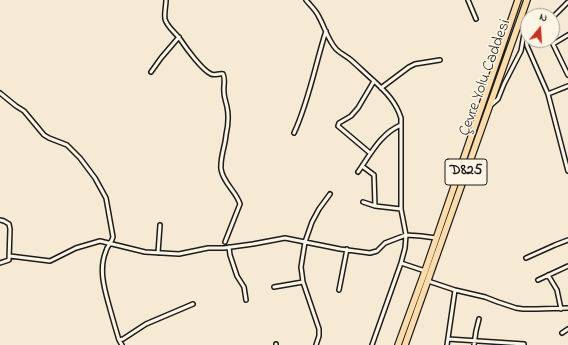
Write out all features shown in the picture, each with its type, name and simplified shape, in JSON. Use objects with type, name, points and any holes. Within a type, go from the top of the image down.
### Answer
[{"type":"highway","name":"Çevre Yolu Caddesi","points":[[398,345],[518,2]]},
{"type":"highway","name":"Çevre Yolu Caddesi","points":[[405,345],[489,106],[520,34]]},
{"type":"street","points":[[166,0],[165,19],[169,26],[193,57],[207,72],[214,75],[221,73],[225,78],[223,91],[228,109],[228,123],[221,159],[221,170],[228,186],[238,198],[240,204],[225,242]]},
{"type":"street","points":[[306,0],[318,15],[336,49],[358,66],[393,100],[401,118],[401,208],[406,235],[405,248],[372,345]]},
{"type":"street","points":[[468,0],[476,19]]},
{"type":"street","points":[[560,10],[568,2]]},
{"type":"street","points":[[294,133],[309,94],[326,31]]},
{"type":"street","points":[[151,72],[179,38]]},
{"type":"street","points":[[489,106],[498,99],[522,48]]},
{"type":"street","points":[[528,48],[548,94],[568,171]]},
{"type":"street","points":[[556,48],[568,75]]},
{"type":"street","points":[[381,88],[415,64],[440,60]]},
{"type":"street","points":[[370,153],[338,126],[338,123],[351,116],[358,108],[374,81]]},
{"type":"street","points":[[548,94],[568,86]]},
{"type":"street","points":[[0,93],[24,111],[44,135],[67,145],[80,158],[95,178],[106,198],[113,237],[106,250],[102,267],[102,275],[119,340],[122,345]]},
{"type":"street","points":[[358,172],[370,153],[386,135],[401,125]]},
{"type":"street","points":[[563,151],[568,148]]},
{"type":"street","points":[[362,166],[374,175],[375,206]]},
{"type":"street","points":[[316,345],[319,336],[319,329],[303,282],[300,267],[305,242],[312,222],[318,209],[330,194]]},
{"type":"street","points":[[363,202],[375,206],[401,208]]},
{"type":"street","points":[[0,220],[9,224],[10,229],[9,260],[0,263]]},
{"type":"street","points":[[158,253],[160,225]]},
{"type":"street","points":[[10,256],[50,261],[76,248],[100,241],[145,252],[179,254],[208,248],[253,244],[285,238],[373,253],[385,243],[406,235],[436,238]]},
{"type":"street","points":[[526,258],[568,240]]},
{"type":"street","points":[[229,247],[237,276],[244,287],[246,300]]},
{"type":"street","points":[[339,290],[347,249]]},
{"type":"street","points":[[401,263],[425,271]]},
{"type":"street","points":[[538,280],[568,266]]},
{"type":"street","points":[[548,275],[557,290],[561,309]]},
{"type":"street","points":[[428,281],[455,290],[485,297],[516,308],[568,308]]},
{"type":"street","points":[[274,286],[303,282]]},
{"type":"street","points":[[447,345],[455,290]]},
{"type":"street","points":[[119,340],[146,324],[193,304]]},
{"type":"street","points":[[474,345],[479,319]]},
{"type":"street","points":[[562,333],[568,329]]},
{"type":"street","points":[[448,339],[524,345]]}]
